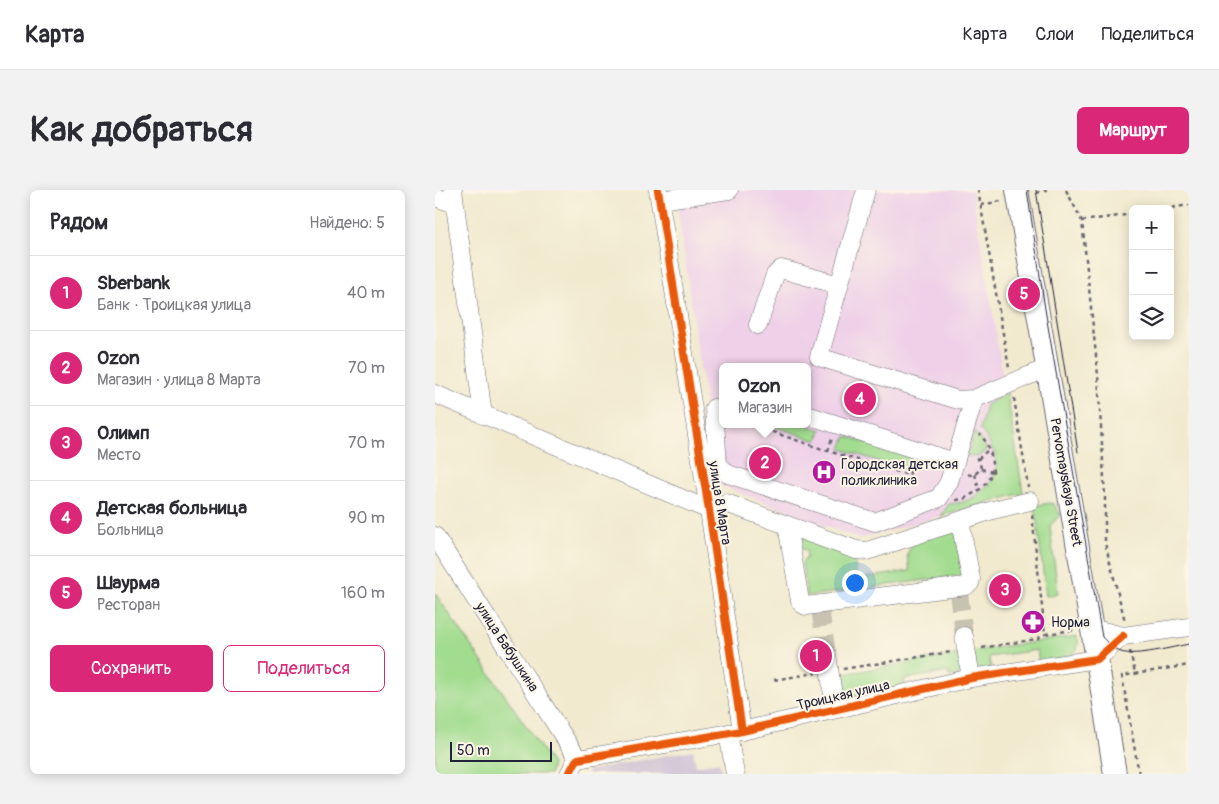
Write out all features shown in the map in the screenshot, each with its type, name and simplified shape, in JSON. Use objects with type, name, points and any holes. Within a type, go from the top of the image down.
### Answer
[{"type":"main road","name":"Pervomayskaya Street","points":[[1017,190],[1115,774]]},
{"type":"street","points":[[659,195],[729,190]]},
{"type":"street","points":[[867,190],[819,357],[958,400],[973,399],[1047,368]]},
{"type":"street","name":"улица 8 Марта","points":[[659,195],[709,510],[735,732],[735,774]]},
{"type":"street","points":[[435,197],[454,197],[483,415]]},
{"type":"street","points":[[758,325],[775,275],[781,270],[839,285]]},
{"type":"street","name":"улица 8 Марта","points":[[435,394],[709,510]]},
{"type":"street","points":[[715,408],[718,466],[728,474],[875,522],[939,498],[964,463],[973,399]]},
{"type":"street","points":[[811,416],[918,451],[964,463]]},
{"type":"street","points":[[709,510],[726,503],[856,550],[867,551],[993,510],[1030,501]]},
{"type":"street","points":[[787,525],[800,601],[806,606],[820,607],[959,590],[966,586],[970,583],[971,579],[960,521]]},
{"type":"street","name":"улица Бабушкина","points":[[435,536],[578,759]]},
{"type":"street","points":[[1091,628],[1125,632],[1189,627]]},
{"type":"street","points":[[1097,659],[1125,632]]},
{"type":"street","points":[[965,643],[971,678]]},
{"type":"street","name":"Троицкая улица","points":[[578,759],[735,732],[971,678],[1097,659]]},
{"type":"street","points":[[828,663],[835,709]]},
{"type":"street","points":[[569,774],[578,759]]},
{"type":"path","points":[[978,190],[993,276]]},
{"type":"path","points":[[1066,190],[1082,221],[1098,375],[1105,496],[1105,543],[1125,632]]},
{"type":"path","points":[[1174,207],[1189,205]]},
{"type":"path","points":[[1082,221],[1129,215]]},
{"type":"path","points":[[761,428],[909,476],[918,451]]},
{"type":"path","points":[[951,500],[964,499],[979,490],[993,472],[991,455],[986,442],[975,428]]},
{"type":"path","points":[[981,469],[975,474],[970,475],[964,463],[978,458],[989,450]]},
{"type":"path","points":[[978,458],[981,469]]},
{"type":"path","points":[[981,469],[993,472]]},
{"type":"path","points":[[975,474],[979,490]]},
{"type":"path","points":[[774,680],[828,663],[965,643],[1037,639],[1045,634]]},
{"type":"path","points":[[1139,774],[1122,676],[1189,665]]},
{"type":"shaded area","points":[[675,190],[972,190],[1023,493],[859,539],[717,484]]},
{"type":"shaded area","points":[[693,750],[696,766],[719,762],[722,774],[588,774],[587,771]]},
{"type":"green space","points":[[1007,393],[1023,493],[941,516],[949,504],[964,502],[972,498],[993,479],[996,471],[994,454],[980,429],[986,405]]},
{"type":"green space","points":[[811,427],[821,430],[817,441],[780,428]]},
{"type":"green space","points":[[975,432],[987,449],[978,457],[967,456]]},
{"type":"green space","points":[[846,436],[912,458],[908,471],[841,449]]},
{"type":"green space","points":[[1049,503],[1054,504],[1060,515],[1050,526],[1058,594],[1046,596],[1035,506]]},
{"type":"green space","points":[[948,531],[957,534],[963,575],[807,596],[802,563],[807,557],[806,550],[799,548],[799,542],[803,537],[854,556],[857,579],[910,571],[907,554],[915,540]]},
{"type":"green space","points":[[435,593],[552,764],[550,774],[435,774]]},
{"type":"green space","points":[[1077,636],[1077,649],[1066,657],[1039,663],[1037,650],[989,657],[991,668],[976,671],[973,651]]},
{"type":"green space","points":[[960,654],[962,675],[949,676],[948,672],[904,679],[905,689],[850,698],[843,695],[839,689],[837,675]]},
{"type":"tunnel","points":[[959,592],[964,636]]},
{"type":"tunnel","points":[[820,609],[827,654]]},
{"type":"tram line","points":[[1027,190],[1045,309],[1102,637],[1115,649],[1127,653],[1154,651],[1189,644]]},
{"type":"tram line","points":[[1036,190],[1078,452]]},
{"type":"cycle path","points":[[658,190],[742,731]]},
{"type":"cycle path","points":[[569,774],[578,759],[742,731],[971,678],[1097,659],[1123,636]]},
{"type":"place","name":"Шаурма","points":[[1024,294]]},
{"type":"place","name":"Детская больница","points":[[860,399]]},
{"type":"place","name":"Ozon","points":[[765,463]]},
{"type":"place","name":"Городская детская поликлиника","points":[[824,472]]},
{"type":"place","name":"Олимп","points":[[1005,590]]},
{"type":"place","name":"Норма","points":[[1033,622]]},
{"type":"place","name":"Sberbank","points":[[816,656]]}]
